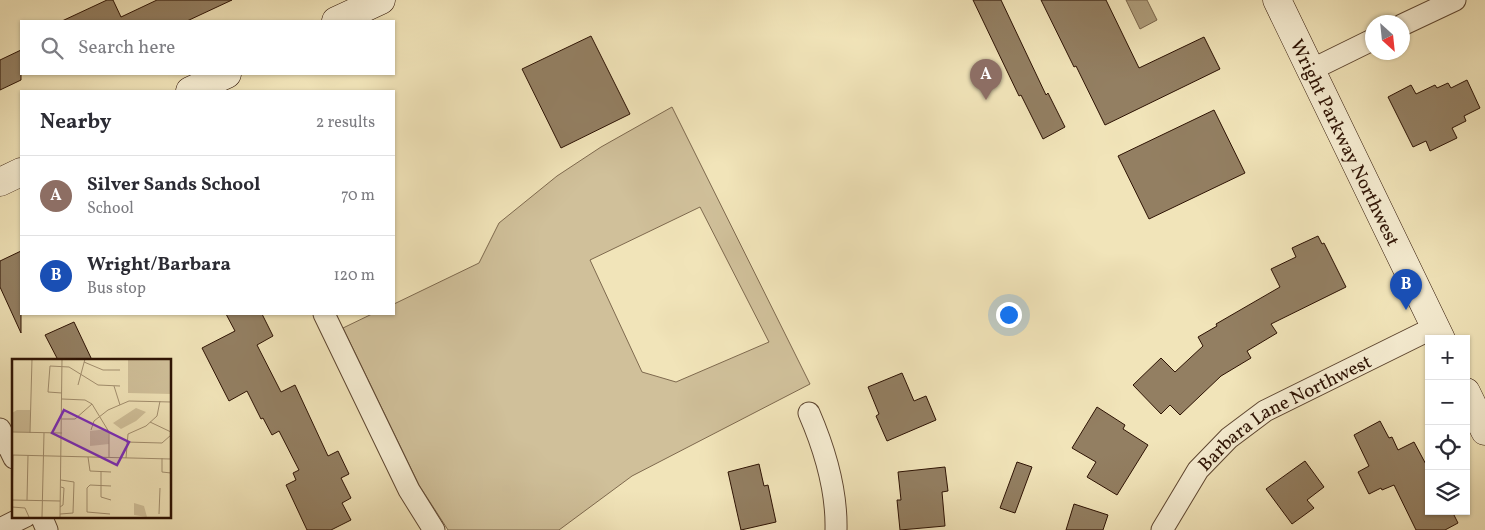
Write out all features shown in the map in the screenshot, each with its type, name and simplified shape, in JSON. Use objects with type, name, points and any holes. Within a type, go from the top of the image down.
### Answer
[{"type":"street","points":[[338,20],[381,0]]},
{"type":"street","name":"Wright Parkway Northwest","points":[[1277,0],[1438,333]]},
{"type":"street","points":[[1410,21],[1455,0]]},
{"type":"street","points":[[1310,70],[1365,43]]},
{"type":"street","points":[[0,182],[20,172]]},
{"type":"street","points":[[324,315],[409,490],[434,530]]},
{"type":"street","name":"Barbara Lane Northwest","points":[[1162,530],[1198,470],[1229,438],[1265,411],[1438,333]]},
{"type":"street","points":[[1470,400],[1485,431]]},
{"type":"street","points":[[809,413],[832,481],[836,530]]},
{"type":"street","points":[[0,429],[12,454]]},
{"type":"street","points":[[0,529],[22,518]]},
{"type":"street","points":[[42,518],[47,530]]},
{"type":"shaded area","points":[[1126,0],[1147,0],[1157,20],[1140,29]]},
{"type":"shaded area","points":[[672,107],[810,384],[632,476],[559,530],[448,530],[419,485],[343,328],[370,315],[395,315],[395,304],[479,263],[499,223],[557,176],[601,147]],"holes":[[[700,207],[769,342],[676,382],[642,372],[590,260]]]},
{"type":"building","points":[[107,0],[113,0],[121,17],[157,0],[232,0],[189,20],[64,20]]},
{"type":"building","points":[[973,0],[1001,0],[1046,95],[1048,93],[1065,127],[1043,139],[1021,95],[1019,96]]},
{"type":"building","points":[[1041,0],[1106,0],[1139,68],[1204,37],[1220,69],[1105,125]]},
{"type":"building","points":[[591,36],[630,114],[561,148],[522,69]]},
{"type":"building","points":[[20,50],[21,80],[0,90],[0,60]]},
{"type":"building","points":[[1467,80],[1480,108],[1464,116],[1466,121],[1452,128],[1457,138],[1430,151],[1426,141],[1413,147],[1388,97],[1411,85],[1416,94],[1435,85],[1437,88],[1448,83],[1451,88]]},
{"type":"building","points":[[1214,110],[1245,173],[1149,219],[1118,156]]},
{"type":"building","points":[[1318,236],[1322,244],[1324,243],[1346,287],[1271,324],[1277,333],[1247,351],[1251,358],[1221,376],[1180,415],[1170,405],[1161,414],[1133,385],[1161,358],[1175,372],[1203,346],[1198,337],[1217,326],[1216,324],[1280,287],[1271,269],[1296,257],[1292,248]]},
{"type":"building","points":[[20,251],[21,333],[0,287],[0,261]]},
{"type":"building","points":[[227,315],[262,315],[273,336],[257,345],[281,392],[295,385],[328,456],[338,451],[349,474],[341,478],[351,498],[342,503],[351,520],[331,530],[307,530],[286,485],[296,480],[293,473],[299,470],[279,431],[272,435],[263,418],[261,419],[247,391],[229,401],[202,348],[235,331]]},
{"type":"building","points":[[74,322],[92,359],[57,359],[45,335]]},
{"type":"building","points":[[902,373],[914,401],[926,396],[936,420],[887,441],[876,416],[879,414],[868,387]]},
{"type":"building","points":[[1097,407],[1125,425],[1123,429],[1148,445],[1117,495],[1087,477],[1096,462],[1072,448]]},
{"type":"building","points":[[1380,421],[1389,438],[1392,437],[1398,450],[1414,442],[1425,463],[1425,515],[1454,515],[1458,523],[1445,530],[1416,530],[1394,485],[1382,490],[1381,488],[1369,494],[1358,472],[1369,466],[1354,435]]},
{"type":"building","points":[[1305,461],[1324,487],[1307,500],[1314,508],[1292,524],[1266,489]]},
{"type":"building","points":[[1017,462],[1032,467],[1015,513],[1000,508]]},
{"type":"building","points":[[759,464],[764,486],[768,485],[776,522],[741,530],[728,472]]},
{"type":"building","points":[[945,467],[948,491],[942,492],[945,526],[900,530],[897,500],[901,500],[898,472]]},
{"type":"building","points":[[1074,504],[1108,515],[1103,530],[1066,530]]},
{"type":"place","name":"Silver Sands School","points":[[986,100]]},
{"type":"place","name":"Wright/Barbara","points":[[1406,310]]}]
